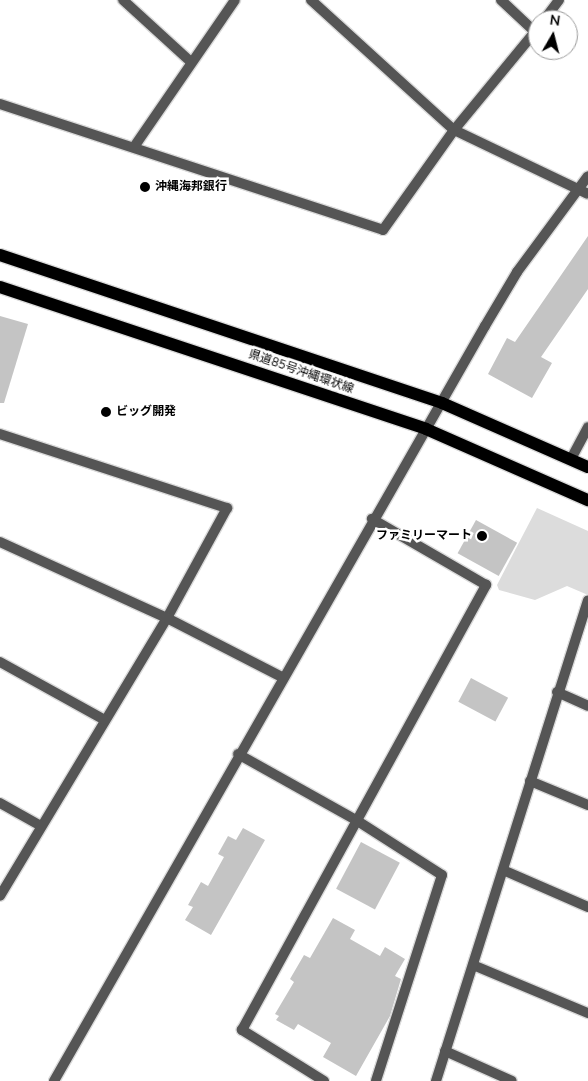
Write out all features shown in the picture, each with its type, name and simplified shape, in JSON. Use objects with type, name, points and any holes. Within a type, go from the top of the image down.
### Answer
[{"type":"main road","name":"県道85号沖縄環状線","points":[[0,255],[442,403],[588,467]]},
{"type":"main road","name":"県道85号沖縄環状線","points":[[0,286],[426,429],[588,500]]},
{"type":"street","points":[[124,0],[191,62]]},
{"type":"street","points":[[134,147],[191,62],[236,0]]},
{"type":"street","points":[[312,0],[454,130],[588,194]]},
{"type":"street","points":[[501,0],[528,23]]},
{"type":"street","points":[[0,104],[383,230],[454,130],[528,40]]},
{"type":"street","points":[[54,1081],[282,677],[517,272],[588,176]]},
{"type":"street","points":[[571,459],[588,427]]},
{"type":"street","points":[[0,434],[227,508],[167,618],[103,719],[0,896]]},
{"type":"street","points":[[324,1081],[242,1030],[486,585],[372,520]]},
{"type":"street","points":[[0,542],[167,618],[282,677]]},
{"type":"street","points":[[436,1081],[557,692],[588,600]]},
{"type":"street","points":[[0,662],[103,719]]},
{"type":"street","points":[[557,692],[588,706]]},
{"type":"street","points":[[238,754],[356,820],[442,875],[376,1081]]},
{"type":"street","points":[[530,781],[588,805]]},
{"type":"street","points":[[0,803],[41,826]]},
{"type":"street","points":[[503,870],[588,907]]},
{"type":"street","points":[[473,965],[588,1013]]},
{"type":"street","points":[[445,1051],[512,1081]]},
{"type":"shaded area","points":[[537,508],[588,531],[588,595],[567,586],[535,600],[499,590],[497,585]]},
{"type":"building","points":[[588,236],[588,289],[541,357],[552,363],[532,398],[488,374],[507,338],[515,342]]},
{"type":"building","points":[[0,316],[28,324],[4,403],[0,403]]},
{"type":"building","points":[[476,520],[517,543],[499,576],[458,553]]},
{"type":"building","points":[[471,678],[508,698],[495,722],[458,702]]},
{"type":"building","points":[[243,828],[265,840],[211,935],[185,920],[193,907],[188,905],[201,882],[208,886],[224,857],[218,854],[228,836],[236,840]]},
{"type":"building","points":[[361,842],[400,863],[375,909],[336,889]]},
{"type":"building","points":[[333,918],[355,930],[350,939],[380,956],[385,947],[405,959],[395,976],[401,979],[390,1016],[356,1076],[323,1057],[331,1043],[298,1024],[294,1030],[276,1020],[279,1016],[275,1014],[294,982],[290,979],[304,955],[310,958]]},
{"type":"place","name":"沖縄海邦銀行","points":[[145,187]]},
{"type":"place","name":"ビッグ開発","points":[[106,412]]},
{"type":"place","name":"ファミリーマート","points":[[482,536]]}]
